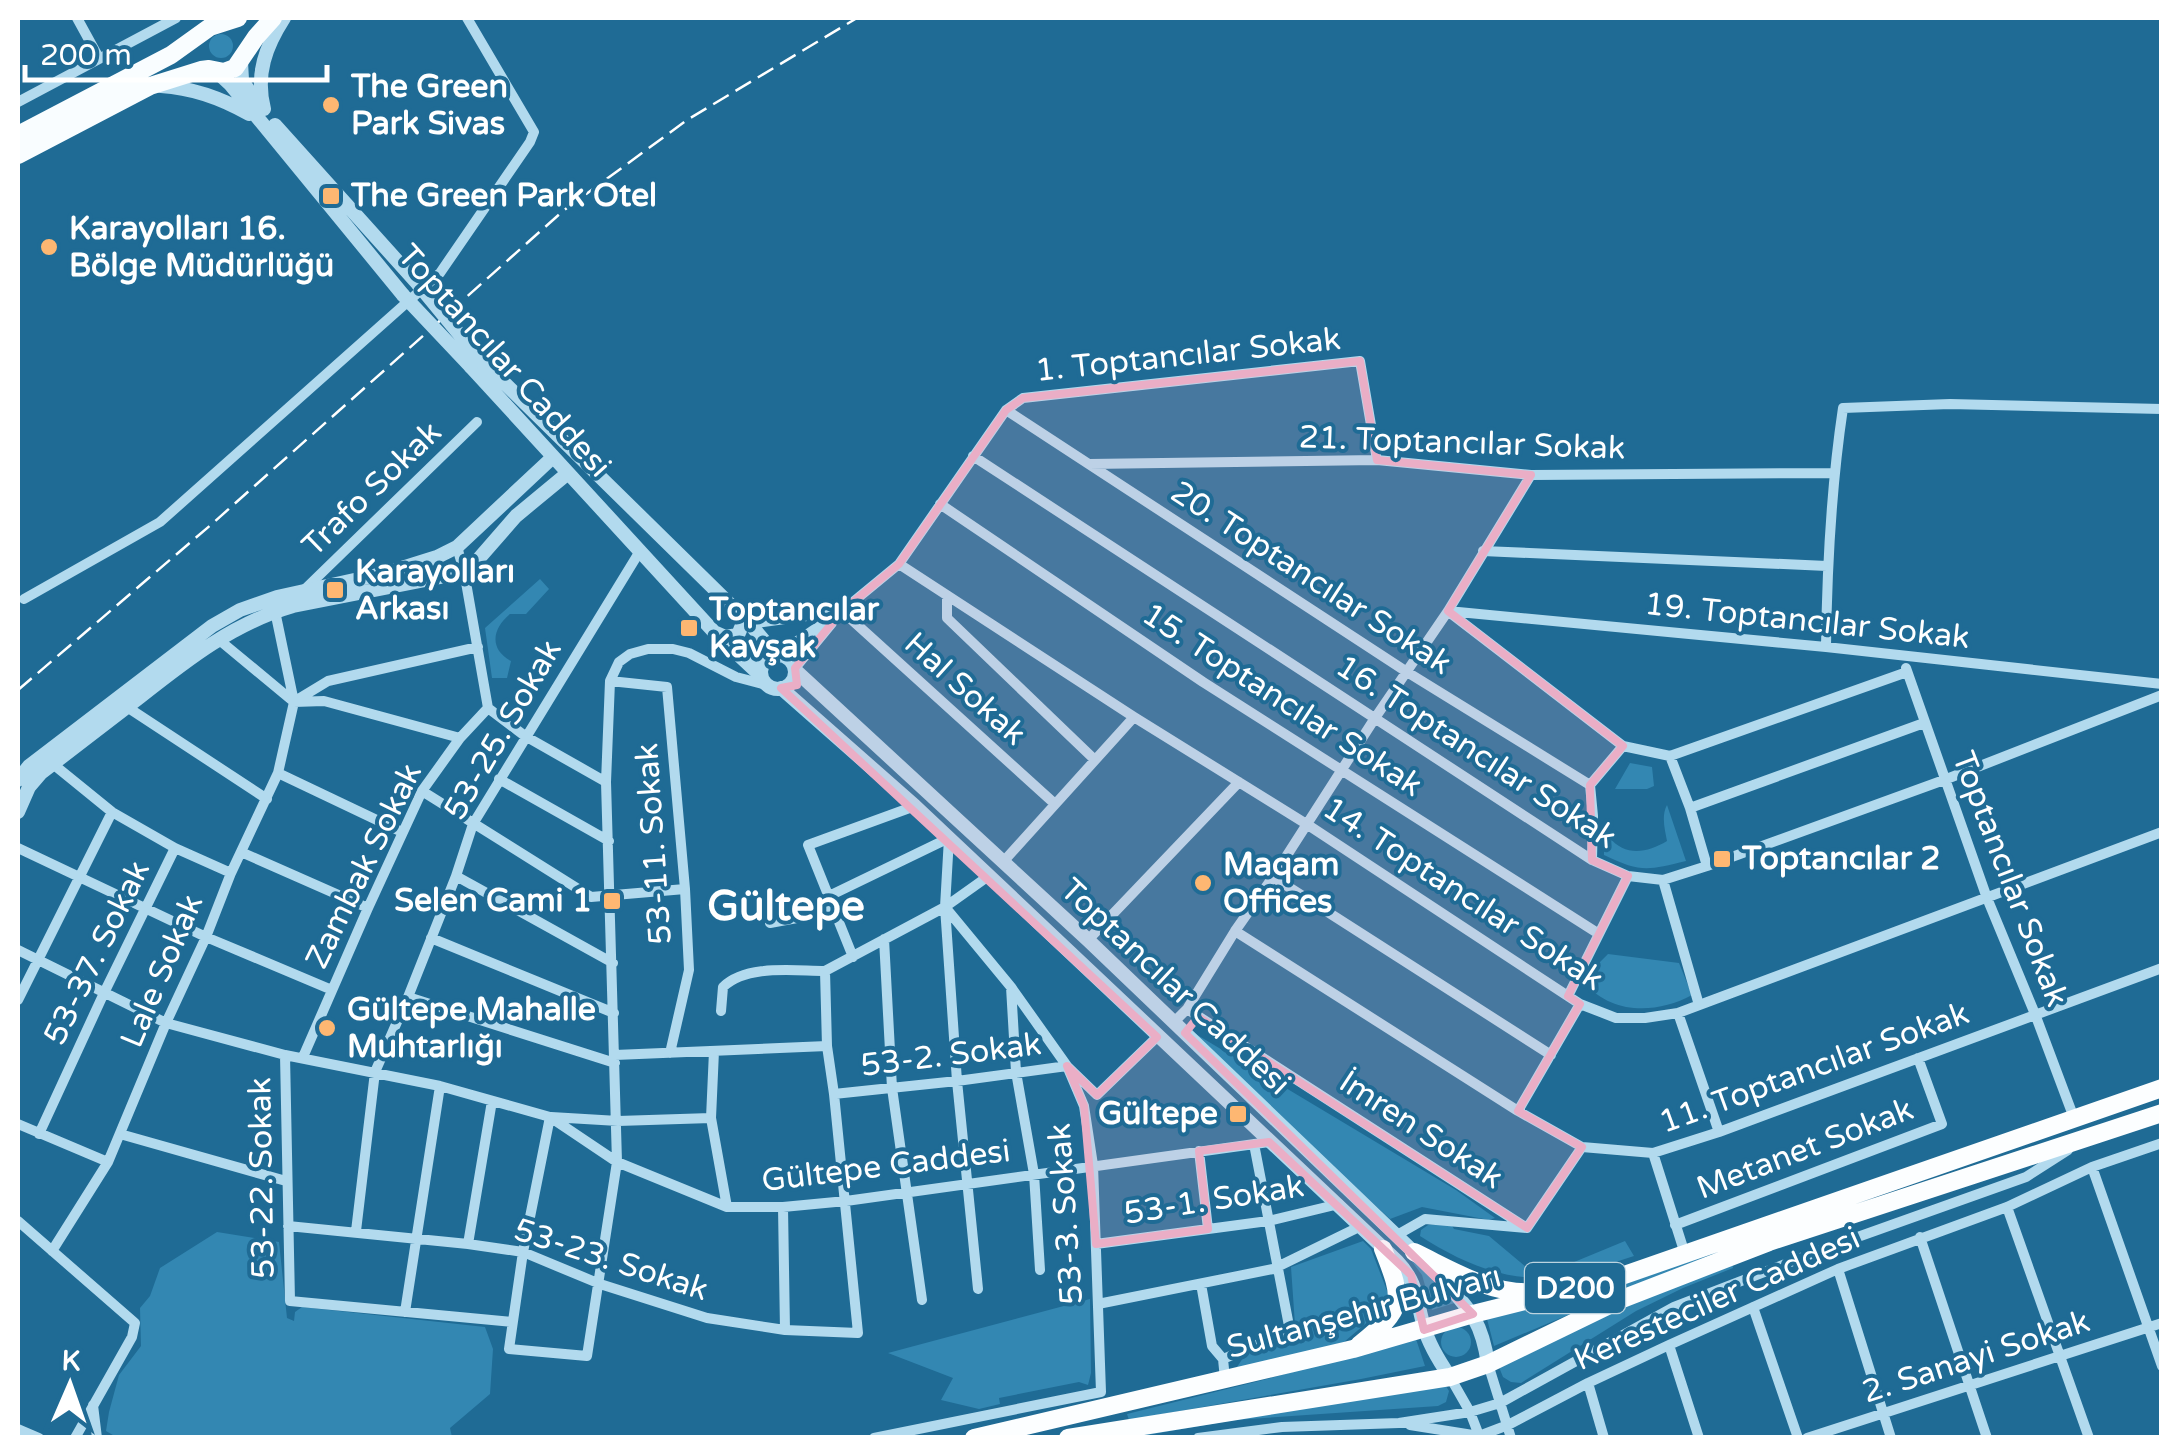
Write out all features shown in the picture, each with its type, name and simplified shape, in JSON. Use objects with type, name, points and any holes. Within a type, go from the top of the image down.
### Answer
[{"type":"highway","name":"Sultanşehir Bulvarı","points":[[974,1438],[1353,1350],[1473,1314],[1610,1280],[2162,1088]]},
{"type":"highway","name":"Sultanşehir Bulvarı","points":[[1068,1438],[1450,1377],[1488,1364],[1622,1299],[1751,1249],[2162,1113]]},
{"type":"highway","points":[[1353,1350],[1387,1322],[1397,1302],[1390,1242]]},
{"type":"highway","points":[[1414,1252],[1470,1279],[1516,1294],[1567,1290]]},
{"type":"main road","points":[[18,134],[171,54],[210,28],[238,18]]},
{"type":"main road","points":[[18,156],[150,86],[192,72],[230,71],[273,18]]},
{"type":"main road","points":[[213,71],[202,64],[197,52],[198,40],[210,28],[228,25],[238,31],[244,42],[243,58]]},
{"type":"street","points":[[77,18],[100,58]]},
{"type":"street","points":[[18,102],[176,18]]},
{"type":"street","points":[[150,86],[208,94],[264,119],[263,60],[284,18]]},
{"type":"street","points":[[24,599],[160,522],[440,272],[534,132],[467,18]]},
{"type":"street","name":"Toptancılar Caddesi","points":[[243,58],[242,80],[264,119],[403,295],[777,654]]},
{"type":"street","name":"Toptancılar Caddesi","points":[[213,71],[264,119],[418,284],[475,362],[554,457],[715,632],[990,875],[1262,1143],[1339,1204],[1360,1226],[1414,1252],[1473,1314],[1481,1329],[1488,1364]]},
{"type":"street","name":"1. Toptancılar Sokak","points":[[777,654],[842,611],[899,564],[1006,410],[1023,398],[1360,361],[1377,460]]},
{"type":"street","points":[[1826,647],[1833,472],[1843,408],[1950,404],[2162,409]]},
{"type":"street","name":"20. Toptancılar Sokak","points":[[1006,410],[1407,672],[1590,785]]},
{"type":"street","name":"Trafo Sokak","points":[[302,591],[477,422]]},
{"type":"street","name":"16. Toptancılar Sokak","points":[[973,456],[1592,860],[1628,876],[1663,880],[1707,866],[2162,695]]},
{"type":"street","points":[[18,780],[30,766],[212,626],[240,610],[277,597],[386,573],[437,557],[457,547],[554,457]]},
{"type":"street","name":"21. Toptancılar Sokak","points":[[1089,464],[1377,460],[1531,475],[1833,472]]},
{"type":"street","points":[[18,812],[29,787],[53,764],[218,639],[276,611],[464,571],[516,516],[568,473]]},
{"type":"street","points":[[1174,1022],[1187,1009],[1234,931],[1448,611],[1531,475]]},
{"type":"street","name":"15. Toptancılar Sokak","points":[[940,504],[1203,682],[1599,934]]},
{"type":"street","points":[[457,547],[488,708],[525,736],[606,782]]},
{"type":"street","name":"53-25. Sokak","points":[[356,1232],[375,1072],[456,876],[473,824],[640,551]]},
{"type":"street","points":[[1484,551],[1827,566]]},
{"type":"street","name":"14. Toptancılar Sokak","points":[[899,564],[1580,1004],[1616,1018],[1645,1018],[1699,1006],[2162,832]]},
{"type":"street","points":[[947,596],[946,618],[1095,760]]},
{"type":"street","points":[[276,611],[294,702]]},
{"type":"street","points":[[715,632],[725,637],[738,635],[744,619],[842,611]]},
{"type":"street","name":"1. Toptancılar Sokak","points":[[795,668],[842,611]]},
{"type":"street","name":"Hal Sokak","points":[[842,611],[1056,804]]},
{"type":"street","points":[[1448,611],[1623,746],[1670,756],[1907,672]]},
{"type":"street","name":"19. Toptancılar Sokak","points":[[1448,611],[2162,684]]},
{"type":"street","points":[[218,639],[294,702],[324,700],[460,738]]},
{"type":"street","points":[[294,702],[328,682],[478,646]]},
{"type":"street","points":[[711,1118],[618,1120],[550,1117],[523,1252],[509,1349],[587,1356],[600,1284],[617,1162],[618,1120],[606,782],[610,680],[619,662],[648,649],[689,653],[736,677],[770,683],[792,682],[795,668],[788,658],[777,654],[764,662],[770,683]]},
{"type":"street","name":"Toptancılar Sokak","points":[[1902,657],[1987,898],[2074,1118]]},
{"type":"street","name":"Toptancılar Caddesi","points":[[795,668],[1174,1022],[1390,1242],[1411,1276],[1424,1330],[1436,1358],[1450,1377]]},
{"type":"street","name":"53-11. Sokak","points":[[610,680],[667,686],[689,970],[670,1052]]},
{"type":"street","name":"Lale Sokak","points":[[52,1251],[108,1162],[231,873],[267,800],[278,772],[294,702]]},
{"type":"street","points":[[127,707],[267,800]]},
{"type":"street","name":"Zambak Sokak","points":[[303,1056],[422,792],[460,738],[488,708]]},
{"type":"street","points":[[1003,862],[1134,717]]},
{"type":"street","points":[[1690,808],[1924,723]]},
{"type":"street","points":[[1592,860],[1590,785],[1623,746]]},
{"type":"street","points":[[1670,756],[1707,866]]},
{"type":"street","points":[[53,764],[112,812],[175,848],[231,873]]},
{"type":"street","points":[[278,772],[402,832]]},
{"type":"street","points":[[498,778],[608,841]]},
{"type":"street","points":[[1088,940],[1239,782]]},
{"type":"street","points":[[422,792],[591,896],[684,889]]},
{"type":"street","points":[[853,957],[808,845],[915,806]]},
{"type":"street","points":[[18,1000],[112,812]]},
{"type":"street","points":[[828,896],[949,838],[946,907],[957,1081],[978,1289]]},
{"type":"street","points":[[18,848],[206,937],[332,990]]},
{"type":"street","name":"53-37. Sokak","points":[[40,1134],[175,848]]},
{"type":"street","points":[[242,852],[368,908]]},
{"type":"street","points":[[722,1011],[723,987],[737,978],[776,971],[825,971],[946,907],[990,875]]},
{"type":"street","points":[[456,876],[613,963]]},
{"type":"street","points":[[1568,996],[1628,876]]},
{"type":"street","points":[[1273,877],[1551,1055]]},
{"type":"street","points":[[1663,880],[1699,1006]]},
{"type":"street","points":[[770,923],[824,913],[828,896]]},
{"type":"street","name":"53-3. Sokak","points":[[874,1438],[1101,1392],[1093,1165],[1084,1106],[1068,1066],[946,907]]},
{"type":"street","name":"11. Toptancılar Sokak","points":[[1234,931],[1582,1147],[1652,1153],[1719,1132],[2162,968]]},
{"type":"street","points":[[430,938],[614,1012]]},
{"type":"street","points":[[884,940],[892,1088],[922,1300]]},
{"type":"street","name":"Gültepe Caddesi","points":[[18,950],[166,1023],[285,1055],[440,1086],[550,1117],[617,1162],[728,1207],[846,1202],[1262,1143]]},
{"type":"street","points":[[825,971],[826,1046],[846,1202]]},
{"type":"street","points":[[1011,987],[1016,1072],[1034,1174],[1040,1270]]},
{"type":"street","points":[[408,996],[615,1059],[670,1052],[826,1046]]},
{"type":"street","points":[[1518,1110],[1580,1004]]},
{"type":"street","name":"İmren Sokak","points":[[1187,1009],[1527,1228]]},
{"type":"street","points":[[1678,1013],[1719,1132]]},
{"type":"street","name":"53-2. Sokak","points":[[834,1094],[1068,1066],[1098,1095],[1157,1037]]},
{"type":"street","points":[[714,1051],[711,1118],[728,1207]]},
{"type":"street","name":"53-22. Sokak","points":[[285,1055],[290,1301],[404,1312]]},
{"type":"street","name":"Metanet Sokak","points":[[1675,1225],[1942,1124],[1918,1058]]},
{"type":"street","points":[[440,1086],[404,1312],[512,1322]]},
{"type":"street","points":[[468,1244],[492,1101]]},
{"type":"street","points":[[18,1124],[108,1162]]},
{"type":"street","points":[[120,1134],[286,1180]]},
{"type":"street","points":[[1198,1438],[1282,1427],[1399,1424],[1500,1403],[1674,1307],[1824,1248],[2026,1177],[2090,1136]]},
{"type":"street","points":[[1223,1360],[1290,1331],[1268,1222],[1262,1143]]},
{"type":"street","name":"Keresteciler Caddesi","points":[[1480,1437],[1588,1383],[1838,1269],[2007,1207],[2092,1167],[2162,1143]]},
{"type":"street","points":[[1390,1242],[1426,1219],[1527,1228],[1582,1147]]},
{"type":"street","points":[[1199,1151],[1208,1229]]},
{"type":"street","points":[[1652,1153],[1685,1254]]},
{"type":"street","points":[[2092,1167],[2162,1366]]},
{"type":"street","name":"53-23. Sokak","points":[[288,1226],[523,1252],[600,1284],[707,1318],[785,1330],[858,1333],[846,1202]]},
{"type":"street","name":"53-1. Sokak","points":[[1096,1244],[1268,1222],[1339,1204]]},
{"type":"street","points":[[782,1207],[785,1330]]},
{"type":"street","points":[[2007,1207],[2090,1438]]},
{"type":"street","points":[[18,1221],[135,1323],[132,1337],[75,1438]]},
{"type":"street","points":[[1098,1304],[1279,1266],[1360,1226]]},
{"type":"street","points":[[1920,1238],[1988,1438]]},
{"type":"street","points":[[1838,1269],[1891,1438]]},
{"type":"street","points":[[1201,1284],[1212,1346],[1223,1360],[1225,1379]]},
{"type":"street","points":[[1754,1308],[1798,1438]]},
{"type":"street","name":"2. Sanayi Sokak","points":[[1807,1438],[2162,1323]]},
{"type":"street","points":[[1669,1345],[1700,1438]]},
{"type":"street","points":[[1488,1364],[1511,1438]]},
{"type":"street","points":[[1450,1377],[1480,1437]]},
{"type":"street","points":[[1588,1383],[1604,1438]]},
{"type":"street","points":[[94,1405],[98,1438]]},
{"type":"street","points":[[1399,1424],[1480,1437]]},
{"type":"street","points":[[1282,1427],[1290,1438]]},
{"type":"street","points":[[18,1429],[40,1438]]},
{"type":"highlighted area","points":[[1360,361],[1377,460],[1531,475],[1448,611],[1623,746],[1590,785],[1592,860],[1628,876],[1568,996],[1580,1004],[1518,1111],[1582,1147],[1527,1228],[1198,1017],[1185,1033],[1473,1314],[1424,1330],[1411,1275],[1269,1142],[1199,1151],[1208,1229],[1096,1244],[1084,1106],[1067,1066],[1097,1095],[1157,1037],[781,688],[797,685],[795,668],[842,611],[899,564],[1006,410],[1023,398]]},
{"type":"shaded area","points":[[221,34],[233,46],[221,58],[209,46]]},
{"type":"shaded area","points":[[540,579],[549,589],[526,614],[510,614],[499,626],[496,645],[511,661],[507,678],[492,678],[485,628]]},
{"type":"shaded area","points":[[1630,763],[1652,767],[1654,786],[1615,789]]},
{"type":"shaded area","points":[[1667,805],[1686,861],[1645,868],[1604,855],[1604,838],[1636,851],[1667,841]]},
{"type":"shaded area","points":[[1608,954],[1679,963],[1692,995],[1650,1008],[1608,1001],[1585,983]]},
{"type":"shaded area","points":[[1194,1033],[1456,1190],[1495,1218],[1422,1207],[1390,1219]]},
{"type":"shaded area","points":[[1451,1224],[1454,1229],[1489,1236],[1533,1273],[1550,1272],[1625,1241],[1634,1256],[1574,1274],[1513,1276],[1474,1265],[1420,1236],[1428,1225]]},
{"type":"shaded area","points":[[1795,1226],[1708,1256],[1494,1346],[1486,1315]]},
{"type":"shaded area","points":[[217,1232],[279,1242],[287,1318],[294,1321],[295,1312],[302,1307],[485,1327],[493,1349],[490,1394],[450,1428],[452,1437],[118,1438],[106,1431],[119,1375],[141,1346],[140,1308],[150,1296],[160,1268]]},
{"type":"shaded area","points":[[1363,1241],[1371,1249],[1389,1296],[1377,1314],[1344,1342],[1243,1370],[1237,1367],[1245,1355],[1296,1339],[1291,1267]]},
{"type":"shaded area","points":[[1407,1255],[1458,1302],[1432,1310],[1422,1275]]},
{"type":"shaded area","points":[[1732,1262],[1733,1268],[1636,1311],[1521,1383],[1503,1377],[1499,1367],[1503,1358]]},
{"type":"shaded area","points":[[1090,1299],[1088,1385],[1079,1382],[999,1398],[1000,1404],[979,1409],[941,1400],[953,1378],[888,1353]]},
{"type":"shaded area","points":[[1456,1327],[1467,1331],[1471,1342],[1467,1353],[1456,1357],[1445,1353],[1441,1342],[1445,1331]]},
{"type":"shaded area","points":[[1415,1336],[1425,1366],[1129,1420],[1127,1414],[1271,1378]]},
{"type":"shaded area","points":[[1444,1383],[1449,1391],[1446,1402],[1438,1406],[1235,1420],[1112,1438]]},
{"type":"railway","points":[[18,690],[213,523],[563,211],[687,120],[857,18]]},
{"type":"place","name":"The Green Park Sivas","points":[[331,105]]},
{"type":"place","name":"The Green Park Otel","points":[[331,196]]},
{"type":"place","name":"Karayolları 16. Bölge Müdürlüğü","points":[[49,247]]},
{"type":"place","name":"Karayolları Arkası","points":[[335,590]]},
{"type":"place","name":"Toptancılar Kavşak","points":[[689,628]]},
{"type":"place","name":"Toptancılar 2","points":[[1722,859]]},
{"type":"place","name":"Maqam Offices","points":[[1203,883]]},
{"type":"place","name":"Selen Cami 1","points":[[612,901]]},
{"type":"place","name":"Gültepe Mahalle Muhtarlığı","points":[[327,1028]]},
{"type":"place","name":"Gültepe","points":[[1238,1114]]},
{"type":"district","name":"Gültepe","points":[[786,906]]}]
